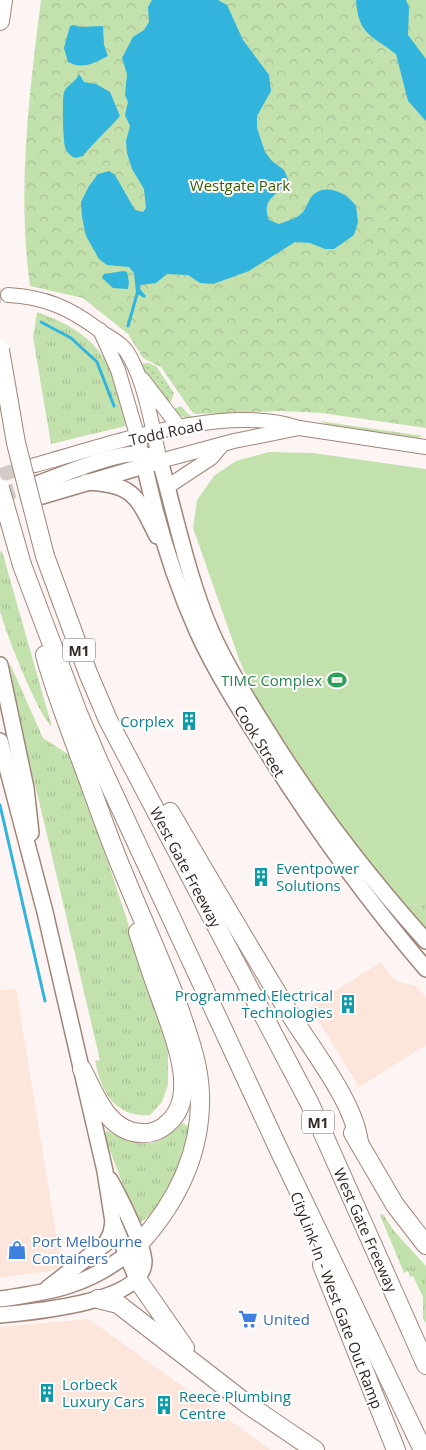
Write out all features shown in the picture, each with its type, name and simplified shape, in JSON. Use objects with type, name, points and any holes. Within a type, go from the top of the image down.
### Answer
[{"type":"highway","points":[[0,21],[3,0]]},
{"type":"highway","name":"West Gate Freeway","points":[[0,350],[16,443],[45,556],[88,673],[119,742],[197,886],[310,1104],[426,1365]]},
{"type":"highway","name":"West Gate Freeway","points":[[0,488],[23,570],[99,762],[280,1150],[423,1450]]},
{"type":"highway","points":[[23,570],[53,684],[123,872],[154,941],[188,1032],[194,1055],[200,1093],[197,1131],[187,1171],[168,1207],[136,1251]]},
{"type":"highway","points":[[119,742],[133,750],[138,757],[252,952],[333,1082],[358,1126],[359,1142]]},
{"type":"highway","points":[[82,1069],[110,1118],[122,1128],[133,1132],[146,1133],[163,1127],[176,1113],[183,1097],[183,1080],[175,1038],[139,933],[123,872]]},
{"type":"highway","points":[[197,886],[261,981],[402,1216],[426,1245]]},
{"type":"highway","name":"CityLink In - West Gate Out Ramp","points":[[280,1150],[334,1295],[396,1450]]},
{"type":"highway","points":[[137,1279],[172,1332],[210,1375]]},
{"type":"highway","points":[[98,1298],[118,1304],[247,1404],[314,1450]]},
{"type":"main road","points":[[8,296],[51,301],[78,314],[120,343],[148,388],[179,427]]},
{"type":"main road","points":[[100,330],[118,370],[143,459]]},
{"type":"main road","points":[[133,362],[160,461]]},
{"type":"main road","name":"Todd Road","points":[[35,465],[179,427],[247,421],[284,423],[299,428],[426,447]]},
{"type":"main road","name":"Todd Road","points":[[143,459],[86,482],[41,489],[87,466],[130,453],[143,459],[160,461],[224,444],[299,428]]},
{"type":"main road","points":[[167,487],[211,458],[224,444]]},
{"type":"main road","name":"Cook Street","points":[[143,459],[175,573],[198,632],[249,724],[370,902],[426,969]]},
{"type":"main road","name":"Cook Street","points":[[160,461],[203,610],[221,652],[278,748],[331,826],[383,892],[426,941]]},
{"type":"main road","points":[[86,482],[116,484],[137,499],[175,573]]},
{"type":"main road","points":[[0,665],[28,803],[30,848]]},
{"type":"main road","points":[[0,741],[30,848],[82,1069],[105,1171],[113,1222],[106,1243],[39,1294]]},
{"type":"main road","points":[[0,1316],[65,1307],[98,1298],[137,1279],[136,1251],[105,1171]]},
{"type":"main road","points":[[113,1222],[136,1251]]},
{"type":"main road","points":[[0,1299],[60,1290],[86,1280],[136,1251]]},
{"type":"shaded area","points":[[381,962],[391,977],[401,983],[415,985],[426,998],[426,1045],[359,1087],[310,1007]]},
{"type":"shaded area","points":[[16,989],[62,1269],[0,1278],[0,990]]},
{"type":"shaded area","points":[[89,1319],[271,1450],[0,1450],[0,1327]]},
{"type":"green space","name":"Westgate Park","points":[[41,0],[426,0],[426,428],[322,413],[282,411],[195,414],[161,367],[143,358],[128,334],[83,298],[30,286],[26,251],[26,143],[32,71]]},
{"type":"green space","points":[[37,312],[76,330],[90,341],[101,354],[116,385],[126,426],[51,444],[33,337]]},
{"type":"green space","points":[[148,363],[156,366],[174,393],[171,402],[167,405],[140,364]]},
{"type":"green space","points":[[181,406],[188,414],[195,418],[255,415],[291,417],[196,419],[183,417],[171,410]]},
{"type":"green space","points":[[319,421],[423,436],[418,438],[336,427]]},
{"type":"green space","name":"TIMC Complex","points":[[269,452],[313,453],[426,469],[426,904],[403,905],[325,815],[256,700],[239,659],[193,528],[197,500],[214,476],[236,461]]},
{"type":"green space","points":[[2,551],[52,726],[47,721],[32,692],[15,653],[0,610],[0,552]]},
{"type":"green space","points":[[4,663],[11,666],[43,738],[74,758],[161,1024],[168,1048],[168,1085],[162,1102],[150,1115],[138,1115],[119,1107],[112,1101],[101,1083],[95,1061],[100,1060],[39,801]]},
{"type":"green space","points":[[426,904],[426,933],[403,905]]},
{"type":"green space","points":[[182,1123],[190,1127],[183,1153],[172,1181],[157,1206],[138,1224],[104,1135],[107,1131],[128,1141],[147,1144],[164,1138]]},
{"type":"green space","points":[[383,1214],[394,1231],[426,1266],[426,1323],[423,1319],[423,1297],[413,1276],[410,1277],[408,1271],[404,1273],[380,1215]]},
{"type":"water","points":[[152,0],[218,0],[227,5],[243,40],[269,75],[271,91],[257,116],[257,128],[265,152],[272,161],[284,170],[288,179],[286,187],[276,193],[268,204],[267,214],[269,220],[279,224],[299,216],[314,194],[325,190],[337,191],[356,206],[358,222],[354,235],[334,249],[325,249],[310,243],[295,242],[249,271],[213,284],[200,283],[188,275],[167,274],[156,283],[140,285],[140,289],[146,296],[144,298],[136,293],[134,273],[129,267],[107,265],[99,259],[86,236],[81,202],[98,174],[109,171],[115,175],[135,210],[143,212],[146,208],[144,189],[132,169],[127,153],[126,141],[130,126],[125,115],[128,102],[125,95],[127,74],[122,58],[133,37],[144,30],[149,22],[148,7]]},
{"type":"water","points":[[356,0],[406,0],[409,7],[408,35],[426,59],[426,121],[408,101],[396,54],[367,33],[357,11]]},
{"type":"water","points":[[70,26],[80,27],[103,26],[104,45],[108,56],[84,65],[68,62],[64,48]]},
{"type":"water","points":[[79,74],[84,82],[96,84],[110,92],[120,116],[83,156],[75,158],[66,151],[65,147],[63,102],[65,90]]},
{"type":"water","points":[[127,272],[128,289],[113,288],[102,278],[104,274]]},
{"type":"waterway","points":[[128,326],[137,294]]},
{"type":"waterway","points":[[41,322],[71,338],[97,362],[114,406]]},
{"type":"waterway","points":[[0,805],[45,1001]]},
{"type":"tunnel","points":[[0,475],[30,466]]},
{"type":"tunnel","points":[[0,495],[37,484]]},
{"type":"tunnel","points":[[0,512],[41,496]]},
{"type":"place","name":"TIMC Complex","points":[[337,680]]},
{"type":"place","name":"Corplex","points":[[189,721]]},
{"type":"place","name":"Eventpower Solutions","points":[[261,877]]},
{"type":"place","name":"Programmed Electrical Technologies","points":[[348,1004]]},
{"type":"place","name":"Port Melbourne Containers","points":[[17,1250]]},
{"type":"place","name":"United","points":[[248,1319]]},
{"type":"place","name":"Lorbeck Luxury Cars","points":[[47,1393]]},
{"type":"place","name":"Reece Plumbing Centre","points":[[164,1405]]}]
